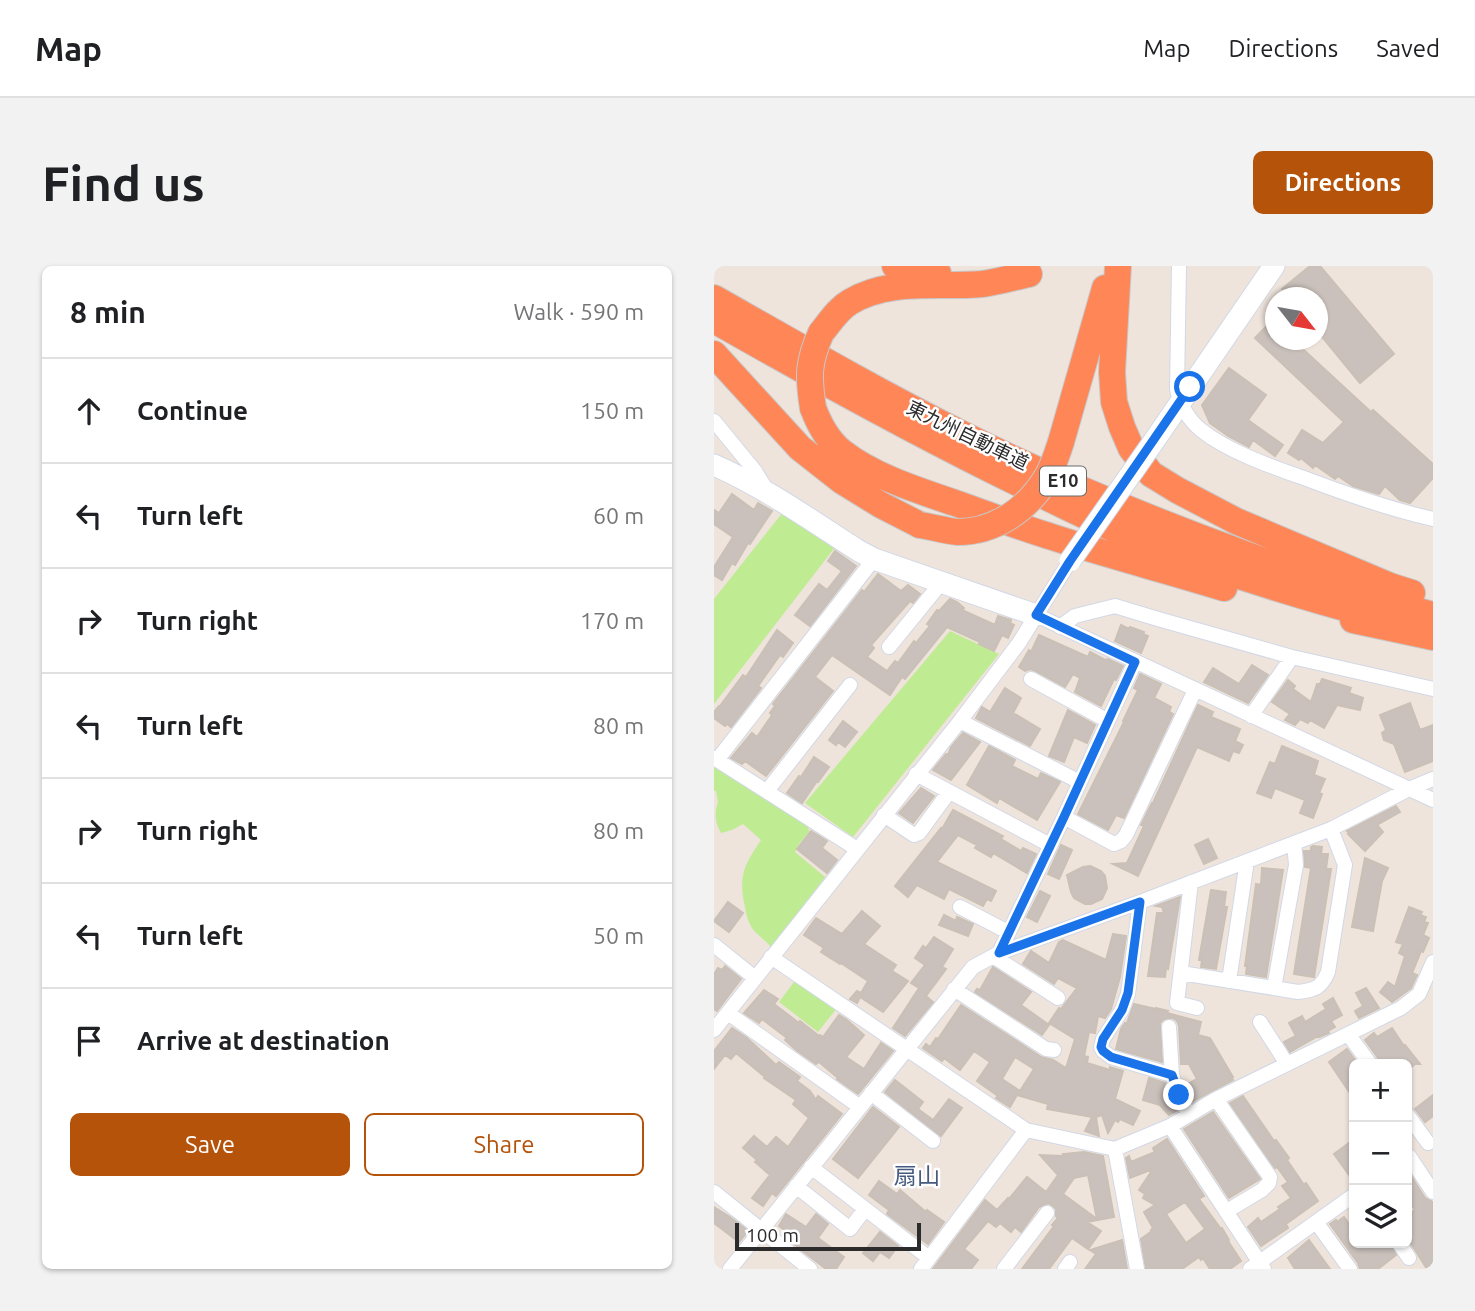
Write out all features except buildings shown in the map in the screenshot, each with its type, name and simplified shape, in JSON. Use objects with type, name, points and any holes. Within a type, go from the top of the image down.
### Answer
[{"type":"highway","points":[[895,266],[960,276],[1039,270]]},
{"type":"highway","points":[[714,354],[800,448],[842,481],[920,525],[958,532],[985,528],[1000,523],[1034,496],[1048,476],[1062,442],[1111,266]]},
{"type":"highway","points":[[1118,266],[1112,372],[1114,402],[1131,448],[1151,474],[1237,521],[1390,586],[1433,599]]},
{"type":"highway","points":[[1039,270],[984,284],[898,285],[866,294],[848,303],[821,333],[813,351],[809,373],[813,408],[822,429],[840,450],[862,466],[926,493],[1048,536],[1283,605],[1433,635]]},
{"type":"highway","name":"東九州自動車道","points":[[714,298],[960,433],[1084,491],[1292,572],[1392,605],[1433,615]]},
{"type":"highway","name":"東九州自動車道","points":[[714,320],[854,399],[965,457],[1142,541],[1283,591],[1433,635]]},
{"type":"street","points":[[1178,266],[1177,389],[1180,403],[1190,419],[1211,437],[1263,463],[1402,512],[1433,519]]},
{"type":"street","points":[[714,1030],[1019,643],[1070,561],[1274,266]]},
{"type":"street","points":[[714,421],[755,471],[767,491]]},
{"type":"street","points":[[714,465],[767,491],[874,559],[1036,615],[1433,800]]},
{"type":"street","points":[[857,849],[716,759],[874,559]]},
{"type":"street","points":[[889,647],[941,583]]},
{"type":"street","points":[[1060,627],[1075,616],[1115,606],[1292,657],[1433,689]]},
{"type":"street","points":[[1251,716],[1292,657]]},
{"type":"street","points":[[996,955],[1064,817],[1135,662]]},
{"type":"street","points":[[1031,679],[1108,721]]},
{"type":"street","points":[[768,791],[850,685]]},
{"type":"street","points":[[1064,817],[1114,844],[1121,841],[1195,690]]},
{"type":"street","points":[[960,721],[1080,782]]},
{"type":"street","points":[[916,774],[1050,845]]},
{"type":"street","points":[[730,1269],[973,967],[996,955],[1331,829],[1433,779]]},
{"type":"street","points":[[884,815],[914,835],[919,833],[949,792]]},
{"type":"street","points":[[1181,973],[1298,992],[1314,990],[1324,981],[1328,972],[1345,865],[1331,829]]},
{"type":"street","points":[[1274,988],[1296,864],[1294,843]]},
{"type":"street","points":[[1228,981],[1247,861]]},
{"type":"street","points":[[1191,882],[1177,1003],[1197,1008]]},
{"type":"street","points":[[1140,902],[1128,993],[1122,1010],[1103,1039],[1101,1047],[1111,1057],[1172,1075]]},
{"type":"street","points":[[960,907],[1008,932]]},
{"type":"street","points":[[714,945],[755,978]]},
{"type":"street","points":[[996,955],[1058,998]]},
{"type":"street","points":[[771,957],[1026,1130],[1115,1149],[1170,1126],[1216,1099],[1401,1008],[1419,994],[1433,962]]},
{"type":"street","points":[[954,989],[1046,1049],[1054,1050]]},
{"type":"street","points":[[727,1013],[860,1107]]},
{"type":"street","points":[[1260,1022],[1287,1064]]},
{"type":"street","points":[[1169,1027],[1172,1075],[1189,1115]]},
{"type":"street","points":[[1348,1034],[1366,1059]]},
{"type":"street","points":[[871,1093],[933,1141]]},
{"type":"street","points":[[1216,1099],[1269,1178],[1269,1183],[1262,1190],[1227,1211]]},
{"type":"street","points":[[1412,1120],[1431,1141],[1412,1154]]},
{"type":"street","points":[[1170,1126],[1227,1211],[1258,1267],[1349,1199]]},
{"type":"street","points":[[811,1167],[865,1209],[925,1264],[1026,1130]]},
{"type":"street","points":[[1115,1149],[1137,1269]]},
{"type":"street","points":[[1412,1163],[1433,1192]]},
{"type":"street","points":[[796,1186],[850,1229],[865,1209]]},
{"type":"street","points":[[714,1192],[810,1269]]},
{"type":"street","points":[[1004,1269],[1047,1213]]},
{"type":"street","points":[[1316,1222],[1350,1269]]},
{"type":"street","points":[[1402,1248],[1409,1258]]},
{"type":"green space","points":[[783,512],[836,546],[714,704],[714,599]]},
{"type":"green space","points":[[950,631],[999,654],[853,837],[805,803]]},
{"type":"green space","points":[[714,766],[808,825],[809,832],[795,852],[825,877],[772,948],[751,926],[742,887],[744,871],[761,840],[743,824],[721,833],[716,818],[718,802],[714,791]]},
{"type":"green space","points":[[797,978],[837,1008],[818,1032],[779,1002]]},
{"type":"district","name":"扇山","points":[[917,1176]]},
{"type":"route","points":[[1179,1095],[1172,1075],[1111,1057],[1101,1047],[1112,1023],[1122,1010],[1128,993],[1140,902],[999,953],[1135,662],[1036,615],[1190,387]]}]
